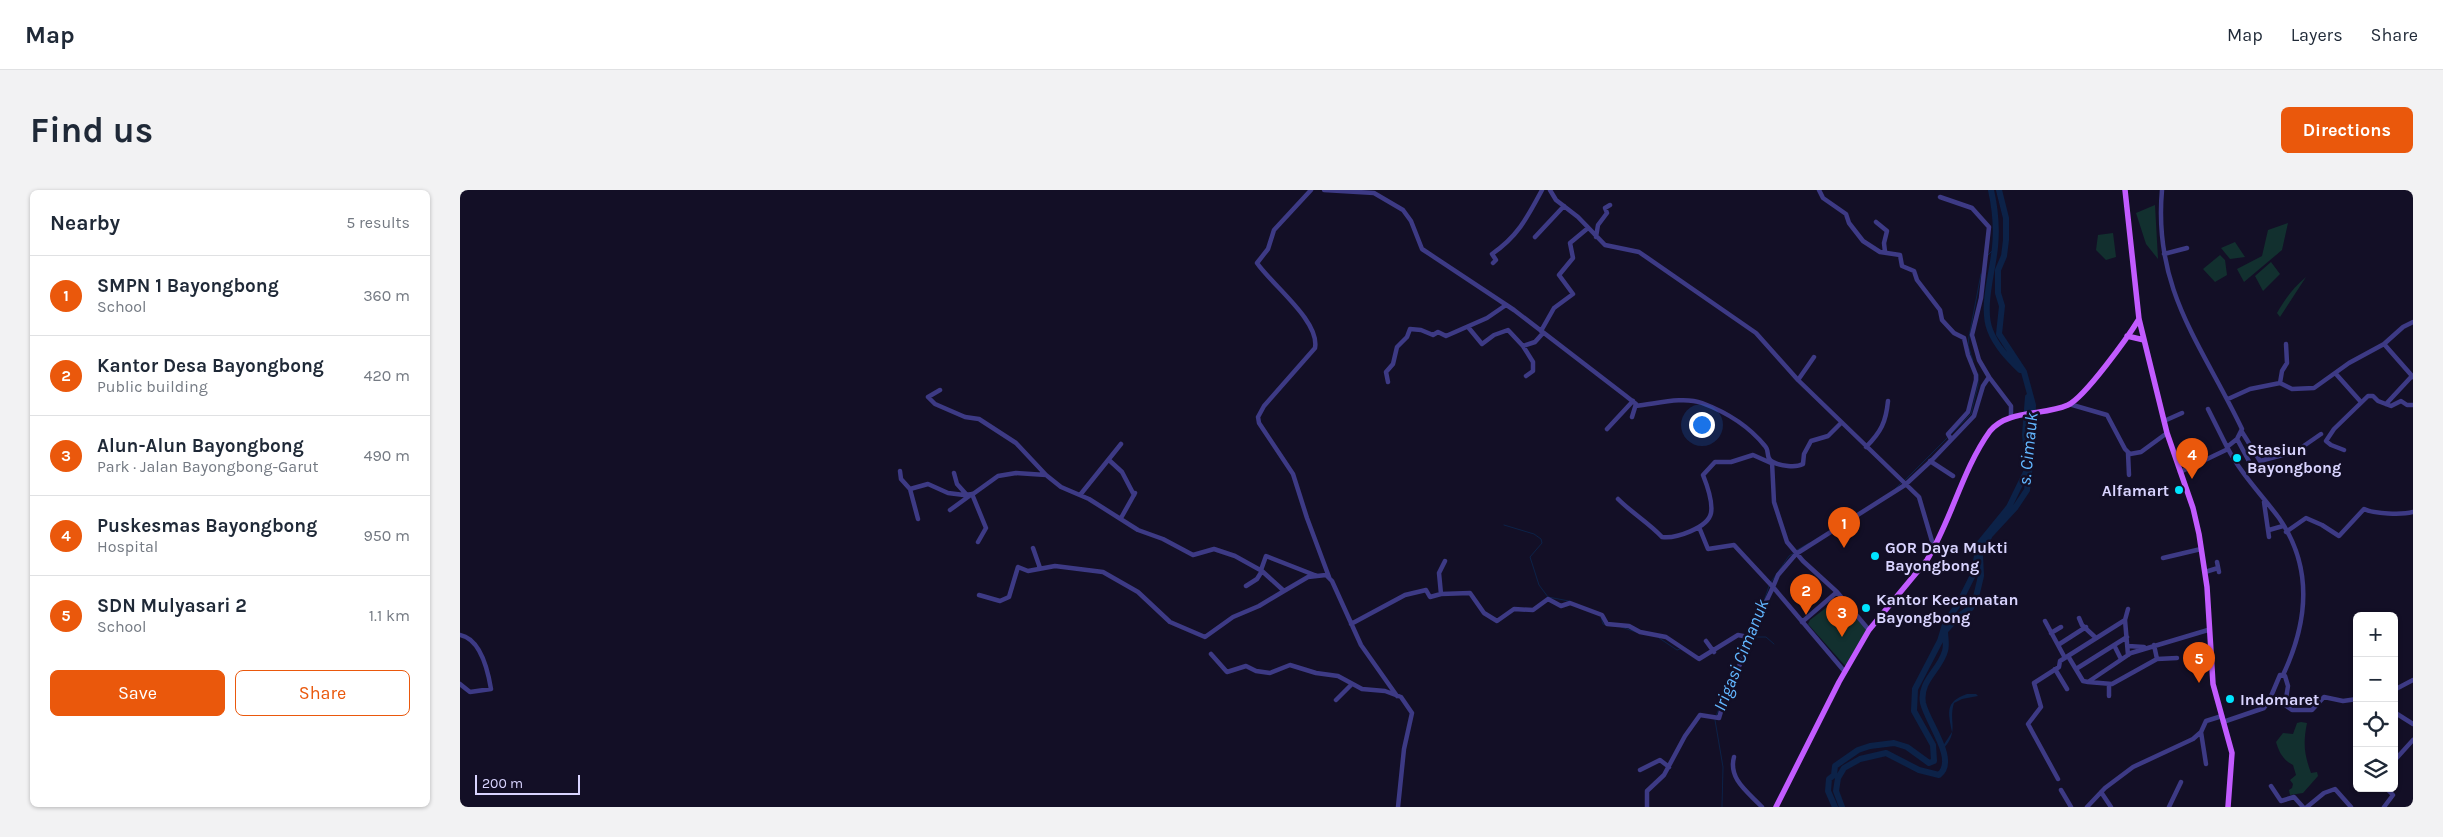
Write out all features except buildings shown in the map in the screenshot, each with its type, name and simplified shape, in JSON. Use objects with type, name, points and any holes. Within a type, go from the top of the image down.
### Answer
[{"type":"main road","points":[[2125,190],[2139,319],[2167,433],[2193,508],[2205,572],[2213,684],[2228,735],[2232,758],[2228,807]]},
{"type":"main road","points":[[1776,807],[1845,672],[1869,630],[1928,560],[1962,480],[1990,431],[1995,425],[2014,417],[2069,404],[2085,388],[2139,319]]},
{"type":"main road","points":[[2127,336],[2144,340]]},
{"type":"street","points":[[1311,190],[1274,230],[1268,249],[1258,263],[1309,323],[1315,336],[1315,348],[1264,406],[1260,412],[1258,423],[1285,459],[1293,474],[1329,577],[1351,624],[1366,653],[1397,696]]},
{"type":"street","points":[[1324,190],[1374,193],[1406,212],[1422,249],[1506,305],[1636,406]]},
{"type":"street","points":[[1493,263],[1496,260],[1492,254],[1514,237],[1516,230],[1525,223],[1542,190]]},
{"type":"street","points":[[1550,190],[1556,200],[1596,237],[1613,248],[1639,252],[1740,320],[1756,333],[1798,380],[1920,500],[1934,548]]},
{"type":"street","points":[[1819,190],[1822,197],[1846,214],[1849,223],[1863,241],[1885,252],[1900,255],[1902,266],[1914,272],[1917,280],[1940,310],[1942,320],[1954,333],[1968,340],[1989,377],[2011,406],[2014,417]]},
{"type":"street","points":[[2162,190],[2164,254],[2175,297],[2195,344],[2228,399],[2242,432],[2260,461],[2296,452],[2321,434]]},
{"type":"street","points":[[1647,807],[1647,791],[1660,782],[1684,736],[1700,715],[1718,720],[1727,691],[1743,658],[1748,636],[1765,604],[1771,585],[1794,552],[1904,484],[1930,461],[1950,438],[1968,412],[1976,375],[1968,355],[1968,340],[1981,298],[1989,227],[1972,208],[1940,197]]},
{"type":"street","points":[[1596,237],[1598,225],[1607,213],[1605,208],[1610,205]]},
{"type":"street","points":[[1534,238],[1564,206]]},
{"type":"street","points":[[1876,222],[1887,231],[1884,244],[1885,252]]},
{"type":"street","points":[[1523,346],[1535,342],[1554,308],[1573,294],[1558,275],[1573,258],[1570,243],[1588,228]]},
{"type":"street","points":[[2164,254],[2187,248]]},
{"type":"street","points":[[1388,382],[1386,372],[1393,364],[1397,347],[1407,337],[1410,330],[1421,330],[1433,335],[1437,332],[1445,336],[1468,327],[1506,305]]},
{"type":"street","points":[[2228,399],[2250,389],[2280,383],[2290,389],[2310,389],[2384,344],[2402,327],[2413,322]]},
{"type":"street","points":[[1468,327],[1481,344],[1494,335],[1508,330],[1523,346],[1534,363],[1533,372],[1526,376]]},
{"type":"street","points":[[2280,383],[2282,372],[2287,363],[2286,344]]},
{"type":"street","points":[[2384,344],[2413,377],[2386,404]]},
{"type":"street","points":[[1798,380],[1814,357]]},
{"type":"street","points":[[2336,374],[2361,402]]},
{"type":"street","points":[[1950,438],[1974,416],[1983,386],[1989,377]]},
{"type":"street","points":[[940,390],[928,397],[935,404],[965,417],[979,419],[1016,443],[1046,476],[1069,492],[1121,518],[1138,530],[1163,539],[1193,555],[1217,550],[1246,561],[1262,571],[1284,591]]},
{"type":"street","points":[[2344,450],[2326,441],[2334,429],[2369,395],[2394,407],[2401,401],[2407,405],[2413,405]]},
{"type":"street","points":[[1607,429],[1632,401]]},
{"type":"street","points":[[1636,406],[1692,401],[1709,406],[1740,422],[1767,448],[1767,457],[1772,462],[1777,514],[1784,536],[1794,552],[1837,592],[1869,630]]},
{"type":"street","points":[[1866,447],[1880,433],[1886,420],[1888,402]]},
{"type":"street","points":[[2069,404],[2102,412],[2109,417],[2128,453],[2129,475]]},
{"type":"street","points":[[1632,417],[1636,406]]},
{"type":"street","points":[[2087,807],[2101,792],[2132,767],[2193,739],[2201,732],[2206,721],[2222,719],[2264,708],[2269,701],[2278,677],[2283,675],[2293,649],[2304,602],[2300,563],[2283,526],[2239,469],[2208,409]]},
{"type":"street","points":[[2164,421],[2182,413]]},
{"type":"street","points":[[1618,500],[1633,513],[1652,525],[1662,537],[1675,537],[1698,527],[1710,517],[1711,512],[1704,472],[1716,462],[1731,462],[1751,455],[1772,462],[1801,466],[1811,441],[1828,436],[1841,423]]},
{"type":"street","points":[[2180,472],[2228,448],[2242,432]]},
{"type":"street","points":[[2128,453],[2137,454],[2167,433]]},
{"type":"street","points":[[2237,439],[2251,465]]},
{"type":"street","points":[[1080,496],[1121,444]]},
{"type":"street","points":[[1109,460],[1122,472],[1134,493],[1121,518]]},
{"type":"street","points":[[1930,461],[1953,476]]},
{"type":"street","points":[[900,471],[901,479],[910,489],[918,519]]},
{"type":"street","points":[[954,473],[957,484],[966,494]]},
{"type":"street","points":[[950,510],[998,476],[1016,473],[1046,476]]},
{"type":"street","points":[[910,489],[928,484],[948,493],[972,494]]},
{"type":"street","points":[[972,494],[986,528],[978,542]]},
{"type":"street","points":[[2264,502],[2268,537]]},
{"type":"street","points":[[2286,532],[2306,518],[2322,524],[2339,536],[2364,509],[2381,514],[2397,512],[2406,514],[2413,512]]},
{"type":"street","points":[[2268,530],[2283,526]]},
{"type":"street","points":[[1698,527],[1708,549],[1734,545],[1771,585],[1845,672]]},
{"type":"street","points":[[1033,548],[1040,568]]},
{"type":"street","points":[[2163,558],[2201,549]]},
{"type":"street","points":[[1246,586],[1257,579],[1262,571],[1266,556],[1317,576]]},
{"type":"street","points":[[1441,594],[1439,573],[1445,561]]},
{"type":"street","points":[[2205,572],[2219,570],[2217,562]]},
{"type":"street","points":[[979,595],[997,600],[1006,599],[1011,595],[1018,567],[1028,571],[1055,566],[1103,572],[1138,592],[1170,622],[1205,637],[1234,617],[1308,577],[1329,577]]},
{"type":"street","points":[[1351,624],[1405,595],[1426,590],[1429,596],[1470,593],[1484,613],[1497,621],[1514,609],[1533,610],[1548,599],[1561,606],[1570,603],[1602,616],[1607,624],[1629,626],[1640,632],[1666,637],[1699,659],[1714,652],[1738,636],[1748,636]]},
{"type":"street","points":[[1802,622],[1837,592]]},
{"type":"street","points":[[2128,610],[2125,620],[2128,655]]},
{"type":"street","points":[[2079,618],[2082,625],[2096,638]]},
{"type":"street","points":[[2058,779],[2028,723],[2041,707],[2034,683],[2059,667],[2060,661],[2125,620]]},
{"type":"street","points":[[2044,621],[2058,645],[2083,680],[2088,682],[2108,684],[2157,660],[2177,658]]},
{"type":"street","points":[[2051,633],[2061,627]]},
{"type":"street","points":[[2058,645],[2086,627]]},
{"type":"street","points":[[2088,682],[2128,655],[2145,648],[2170,643],[2208,630]]},
{"type":"street","points":[[460,635],[468,638],[476,646],[486,666],[491,689],[470,692],[460,684]]},
{"type":"street","points":[[2076,669],[2127,637]]},
{"type":"street","points":[[1706,641],[1714,652]]},
{"type":"street","points":[[2114,645],[2121,659]]},
{"type":"street","points":[[2128,646],[2145,648]]},
{"type":"street","points":[[2154,646],[2157,660]]},
{"type":"street","points":[[1211,654],[1226,672],[1249,666],[1256,671],[1270,673],[1290,665],[1320,674],[1338,676],[1362,690],[1385,691],[1404,700],[1412,713],[1404,749],[1398,807]]},
{"type":"street","points":[[2055,670],[2067,689]]},
{"type":"street","points":[[2283,675],[2288,681],[2285,704],[2292,710],[2312,710],[2324,697],[2343,701],[2353,700]]},
{"type":"street","points":[[2398,688],[2413,680]]},
{"type":"street","points":[[2108,684],[2109,696]]},
{"type":"street","points":[[1336,700],[1351,685]]},
{"type":"street","points":[[2398,715],[2413,724]]},
{"type":"street","points":[[2201,732],[2206,764]]},
{"type":"street","points":[[2398,757],[2413,740]]},
{"type":"street","points":[[1734,757],[1731,767],[1735,778],[1762,807]]},
{"type":"street","points":[[1640,770],[1660,760],[1669,767]]},
{"type":"street","points":[[2169,807],[2181,782]]},
{"type":"street","points":[[2271,786],[2281,801],[2294,797],[2305,807],[2335,789],[2351,807]]},
{"type":"street","points":[[2061,790],[2072,807]]},
{"type":"street","points":[[2101,792],[2111,807]]},
{"type":"street","points":[[2384,807],[2393,795],[2390,792]]},
{"type":"green space","points":[[2155,205],[2158,259],[2146,244],[2136,213]]},
{"type":"green space","points":[[2288,223],[2282,250],[2244,282],[2237,269],[2262,256],[2268,230]]},
{"type":"green space","points":[[2113,233],[2116,257],[2106,260],[2096,250],[2098,235]]},
{"type":"green space","points":[[2235,242],[2245,257],[2230,259],[2221,248]]},
{"type":"green space","points":[[2220,255],[2225,260],[2227,275],[2215,282],[2203,269]]},
{"type":"green space","points":[[2271,262],[2280,274],[2263,291],[2255,276]]},
{"type":"green space","points":[[2306,277],[2280,317],[2277,313],[2283,303]]},
{"type":"green space","points":[[1839,598],[1870,630],[1847,668],[1808,624],[1810,620]]},
{"type":"green space","points":[[2297,723],[2307,723],[2305,748],[2311,773],[2317,772],[2318,776],[2303,793],[2290,795],[2289,790],[2293,784],[2290,780],[2296,775],[2293,765],[2282,755],[2276,742],[2283,733],[2293,734]]},
{"type":"water","points":[[1967,694],[1976,694],[1978,696],[1962,699],[1954,703],[1952,732],[1949,713],[1955,700]]},
{"type":"water","points":[[1952,732],[1948,743],[1943,749],[1940,744],[1943,746]]},
{"type":"waterway","points":[[1991,190],[1995,211],[1996,233],[1988,289],[1988,321],[1990,330],[1999,347],[2020,370]]},
{"type":"waterway","name":"s. Cimauk","points":[[1842,807],[1836,791],[1838,778],[1844,768],[1860,759],[1886,753],[1919,770],[1939,775],[1944,768],[1945,760],[1940,740],[1923,703],[1924,688],[1945,651],[1945,631],[1960,615],[1971,608],[1976,597],[1981,576],[1980,555],[1990,535],[2015,508],[2027,490],[2033,405],[2024,372],[1999,334],[2002,306],[1998,293],[1998,270],[2004,256],[2006,240],[2006,218],[1999,190]]},
{"type":"waterway","name":"Irigasi Cimanuk","points":[[1987,256],[1995,248]]},
{"type":"waterway","name":"Irigasi Cimanuk","points":[[1973,361],[1968,345],[1981,274]]},
{"type":"waterway","name":"Irigasi Cimanuk","points":[[1950,435],[1971,414],[1978,385],[1978,374]]},
{"type":"waterway","points":[[2027,452],[2025,435],[2028,397]]},
{"type":"waterway","name":"Irigasi Cimanuk","points":[[1904,481],[1947,438]]},
{"type":"waterway","points":[[1835,807],[1828,791],[1829,779],[1834,775],[1835,766],[1858,750],[1870,746],[1894,743],[1907,747],[1929,763],[1934,761],[1933,745],[1914,711],[1915,689],[1940,641],[1946,621],[1958,605],[1974,573],[1979,544],[2009,507],[2026,472]]},
{"type":"waterway","name":"Irigasi Cimanuk","points":[[1895,489],[1901,483]]},
{"type":"waterway","points":[[1504,525],[1534,534],[1541,539],[1542,543],[1530,557],[1539,585],[1548,597],[1569,601]]},
{"type":"waterway","name":"Irigasi Cimanuk","points":[[1797,550],[1809,543]]},
{"type":"waterway","name":"Irigasi Cimanuk","points":[[1771,582],[1789,556],[1794,553]]},
{"type":"waterway","name":"Irigasi Cimanuk","points":[[1763,604],[1769,586]]},
{"type":"waterway","name":"Irigasi Cimanuk","points":[[1746,634],[1761,607]]},
{"type":"waterway","points":[[1601,617],[1603,624],[1613,626]]},
{"type":"waterway","points":[[1621,627],[1639,633]]},
{"type":"waterway","points":[[1750,637],[1766,637],[1774,644]]},
{"type":"waterway","points":[[1659,638],[1677,650],[1680,649]]},
{"type":"waterway","name":"Irigasi Cimanuk","points":[[1716,716],[1741,655],[1745,638]]},
{"type":"waterway","name":"Irigasi Cimanuk","points":[[1715,720],[1723,767],[1722,807]]},
{"type":"place","name":"Stasiun Bayongbong","points":[[2237,458]]},
{"type":"place","name":"Puskesmas Bayongbong","points":[[2192,479]]},
{"type":"place","name":"Alfamart","points":[[2179,490]]},
{"type":"place","name":"SMPN 1 Bayongbong","points":[[1844,548]]},
{"type":"place","name":"GOR Daya Mukti Bayongbong","points":[[1875,556]]},
{"type":"place","name":"Kantor Kecamatan Bayongbong","points":[[1866,608]]},
{"type":"place","name":"Kantor Desa Bayongbong","points":[[1806,615]]},
{"type":"place","name":"Alun-Alun Bayongbong","points":[[1842,637]]},
{"type":"place","name":"SDN Mulyasari 2","points":[[2199,683]]},
{"type":"place","name":"Indomaret","points":[[2230,699]]}]
